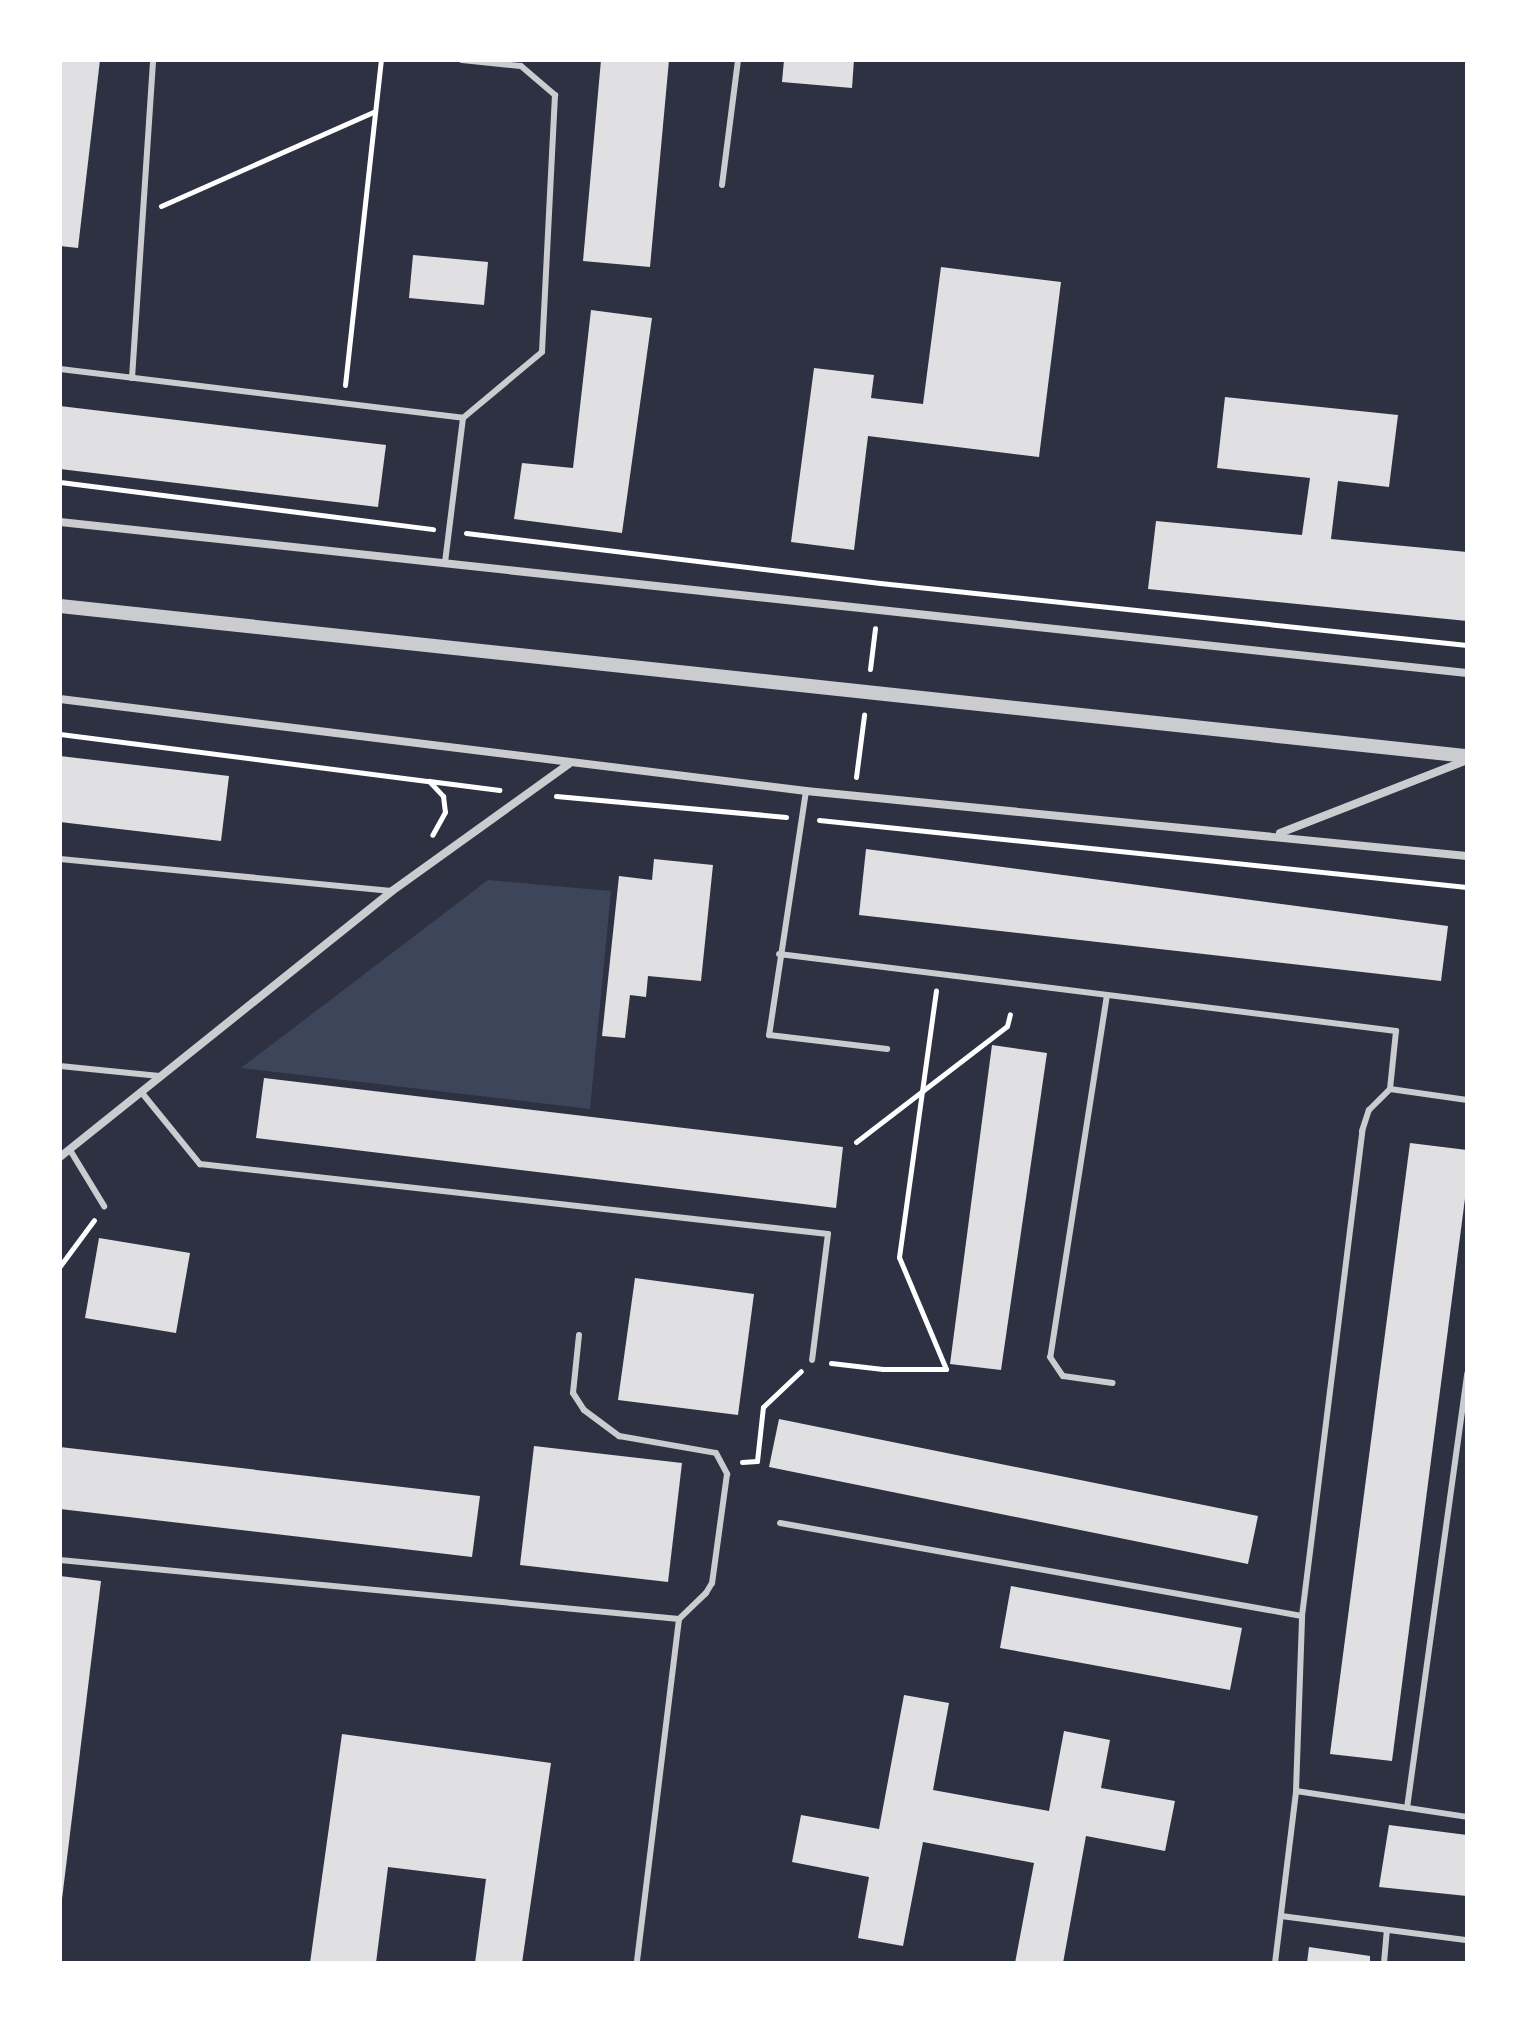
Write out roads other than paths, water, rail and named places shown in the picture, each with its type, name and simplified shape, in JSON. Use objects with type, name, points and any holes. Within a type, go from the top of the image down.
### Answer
[{"type":"street","points":[[60,522],[1467,673]]},
{"type":"street","points":[[60,606],[1467,758]]},
{"type":"street","points":[[60,699],[806,791],[1276,834],[1467,856]]},
{"type":"street","points":[[1276,834],[1467,758]]},
{"type":"street","points":[[60,1157],[392,891],[569,764]]},
{"type":"lane","points":[[132,378],[153,60]]},
{"type":"lane","points":[[445,563],[463,418],[542,352],[555,95],[521,66],[462,60]]},
{"type":"lane","points":[[722,185],[738,60]]},
{"type":"lane","points":[[60,369],[463,418]]},
{"type":"lane","points":[[806,791],[769,1035],[887,1049]]},
{"type":"lane","points":[[60,859],[392,891]]},
{"type":"lane","points":[[779,954],[1396,1031],[1390,1089],[1369,1110],[1362,1131],[1302,1616],[1296,1791],[1275,1963]]},
{"type":"lane","points":[[1107,995],[1050,1357],[1063,1376],[1113,1383]]},
{"type":"lane","points":[[60,1066],[163,1077]]},
{"type":"lane","points":[[1390,1089],[1467,1100]]},
{"type":"lane","points":[[142,1093],[200,1164],[828,1234],[812,1360]]},
{"type":"lane","points":[[70,1150],[104,1206]]},
{"type":"lane","points":[[579,1335],[573,1393],[584,1410],[619,1436],[703,1448],[716,1453],[724,1462],[727,1474],[712,1583],[679,1619],[637,1963]]},
{"type":"lane","points":[[1407,1808],[1467,1373]]},
{"type":"lane","points":[[780,1523],[1302,1616]]},
{"type":"lane","points":[[60,1560],[679,1619]]},
{"type":"lane","points":[[1296,1791],[1467,1817]]},
{"type":"lane","points":[[1281,1916],[1467,1940]]},
{"type":"lane","points":[[1384,1963],[1387,1930]]}]
